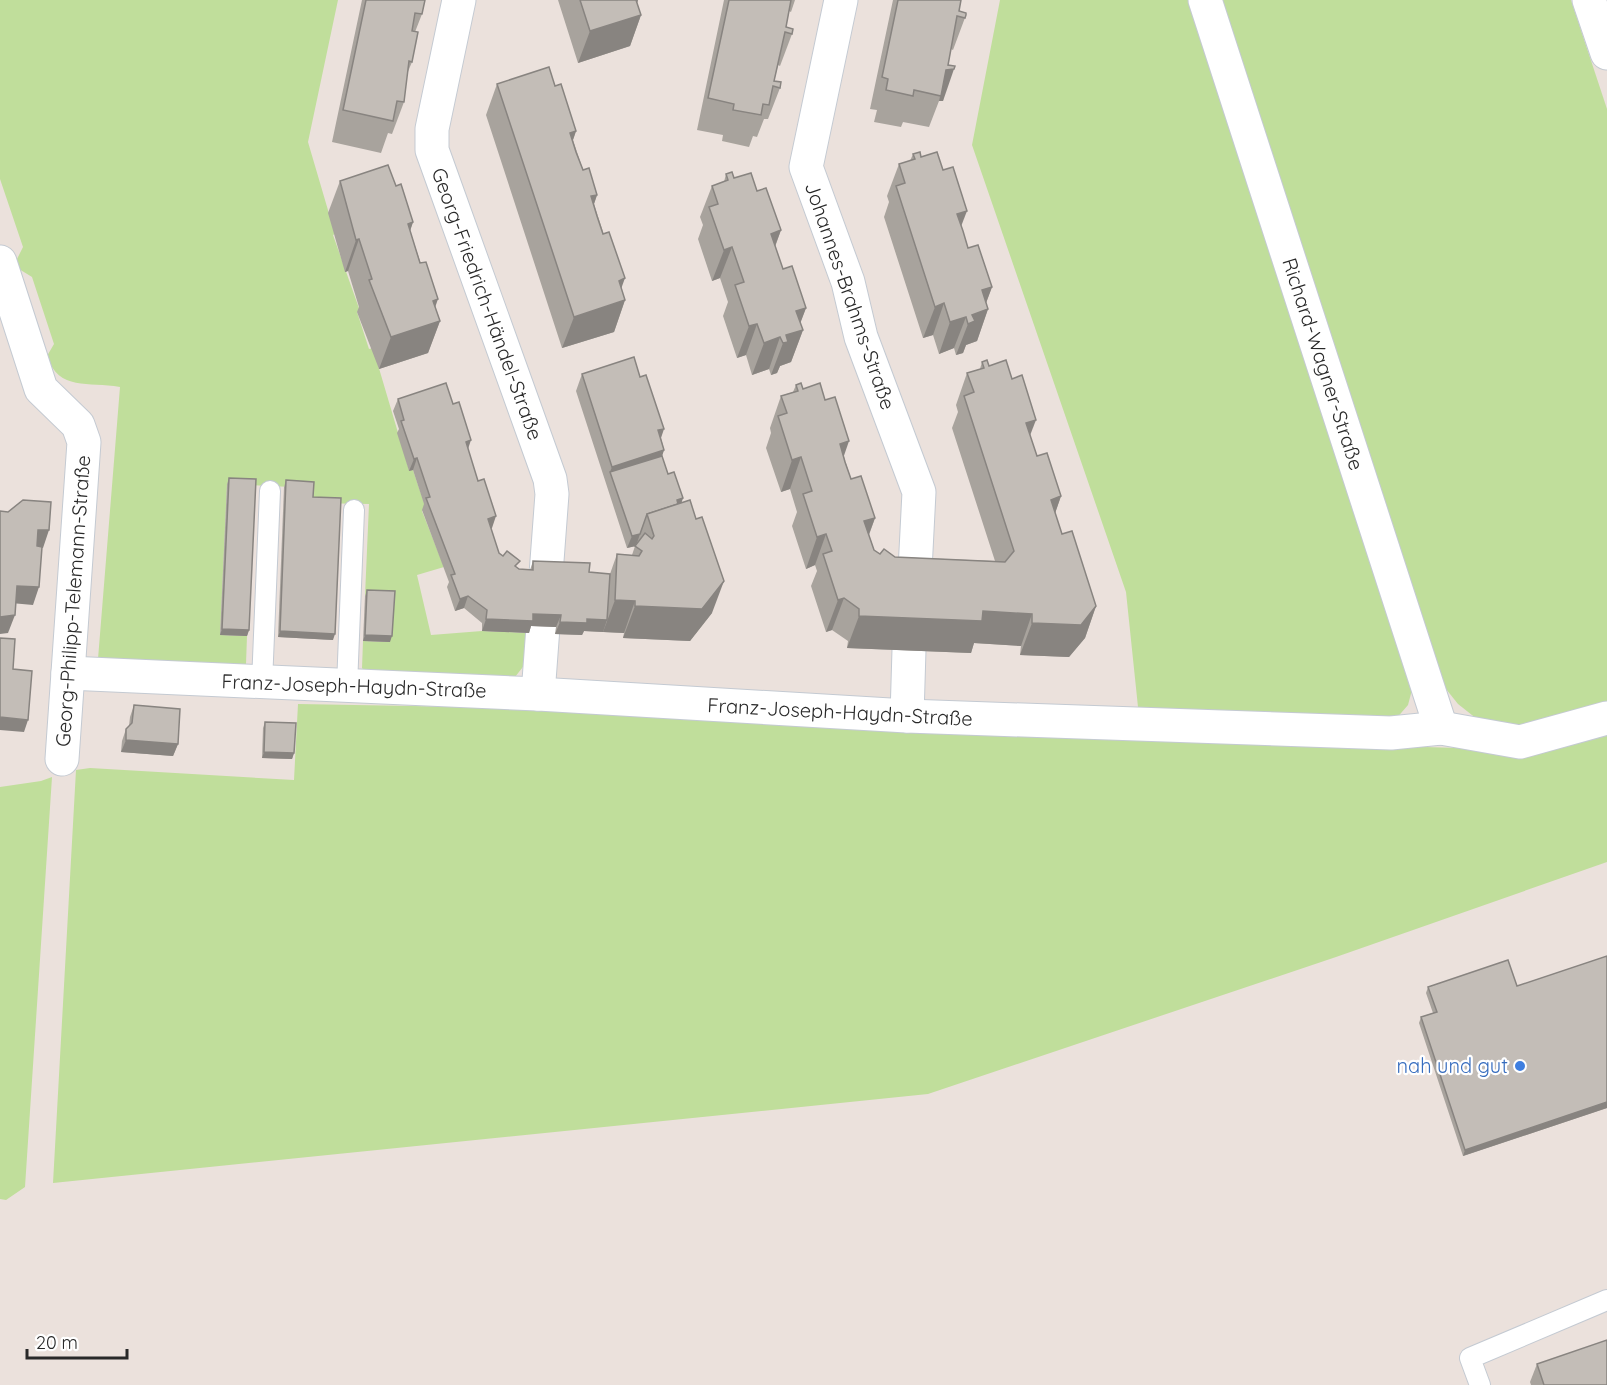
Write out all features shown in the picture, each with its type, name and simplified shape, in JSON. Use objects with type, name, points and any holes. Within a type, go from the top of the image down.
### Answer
[{"type":"street","name":"Georg-Friedrich-Händel-Straße","points":[[459,0],[432,129],[432,150],[550,479],[552,494],[546,574]]},
{"type":"street","name":"Johannes-Brahms-Straße","points":[[841,0],[806,167],[848,282],[861,337],[919,492],[914,590]]},
{"type":"street","name":"Richard-Wagner-Straße","points":[[1205,0],[1442,728]]},
{"type":"street","points":[[1590,0],[1607,53]]},
{"type":"street","name":"Georg-Philipp-Telemann-Straße","points":[[0,262],[41,389],[78,425],[84,442],[62,759]]},
{"type":"street","points":[[538,694],[543,627]]},
{"type":"street","points":[[907,716],[909,650]]},
{"type":"street","name":"Franz-Joseph-Haydn-Straße","points":[[68,673],[538,694],[907,716],[1391,733],[1442,728],[1520,742],[1607,718]]},
{"type":"lane","points":[[262,683],[270,491]]},
{"type":"lane","points":[[347,686],[354,510]]},
{"type":"lane","points":[[1480,1385],[1470,1358],[1607,1300]]},
{"type":"green space","points":[[0,0],[338,0],[308,142],[335,234],[333,235],[360,311],[357,312],[369,349],[373,348],[409,470],[413,470],[426,509],[422,511],[444,567],[417,575],[431,635],[482,631],[529,633],[526,663],[515,677],[368,676],[362,668],[363,641],[390,642],[365,596],[369,504],[311,503],[312,488],[227,484],[220,635],[247,636],[246,664],[238,670],[98,659],[120,387],[76,383],[59,375],[52,367],[47,356],[54,344],[32,277],[19,269],[16,261],[23,247],[0,179]]},
{"type":"green space","points":[[1000,0],[1195,0],[1413,686],[1408,705],[1395,720],[1236,718],[1138,707],[1126,592],[972,145]]},
{"type":"green space","points":[[1216,0],[1571,0],[1607,109],[1607,704],[1535,726],[1482,723],[1458,704],[1438,679]]},
{"type":"green space","points":[[298,704],[577,709],[913,732],[1458,748],[1495,754],[1607,729],[1607,862],[1336,957],[928,1094],[53,1183],[76,770],[90,768],[294,780]]},
{"type":"green space","points":[[52,777],[25,1187],[6,1200],[0,1199],[0,787],[41,781]]},
{"type":"building","points":[[366,0],[425,0],[422,14],[415,13],[412,31],[418,32],[412,62],[409,61],[404,102],[397,101],[393,121],[343,110]]},
{"type":"building","points":[[580,0],[636,0],[641,15],[590,31]]},
{"type":"building","points":[[729,0],[791,0],[786,27],[793,29],[792,34],[785,32],[774,81],[781,82],[780,88],[773,86],[769,105],[763,104],[761,115],[733,110],[734,104],[708,98]]},
{"type":"building","points":[[898,0],[961,0],[959,11],[966,15],[965,18],[957,16],[948,65],[955,66],[954,69],[946,70],[941,96],[914,90],[913,96],[886,90],[888,79],[882,77]]},
{"type":"building","points":[[549,67],[555,86],[561,84],[576,131],[570,133],[583,170],[589,168],[597,195],[591,196],[603,234],[609,232],[625,278],[619,281],[625,300],[574,317],[497,84]]},
{"type":"building","points":[[920,152],[921,157],[937,152],[943,170],[953,167],[967,211],[957,214],[968,248],[978,245],[992,287],[982,290],[988,309],[972,315],[975,321],[968,324],[966,317],[950,322],[944,303],[935,307],[896,186],[905,183],[899,164],[915,159],[913,154]]},
{"type":"building","points":[[388,165],[396,186],[401,184],[413,222],[408,224],[420,263],[426,262],[438,299],[433,301],[440,321],[391,337],[369,280],[372,279],[359,239],[356,240],[340,181]]},
{"type":"building","points":[[732,172],[734,178],[751,173],[757,191],[766,188],[781,230],[771,234],[783,269],[792,266],[806,308],[796,311],[803,330],[786,335],[788,342],[783,343],[780,337],[764,343],[757,324],[749,326],[735,285],[744,282],[732,247],[724,250],[709,207],[718,204],[712,186],[728,180],[726,174]]},
{"type":"building","points":[[634,357],[640,377],[646,375],[664,429],[658,430],[664,450],[612,467],[582,374]]},
{"type":"building","points":[[987,360],[989,366],[1006,360],[1012,379],[1022,375],[1036,420],[1026,423],[1037,456],[1047,453],[1061,496],[1051,500],[1062,534],[1072,531],[1096,606],[1081,625],[1032,623],[1032,614],[983,611],[982,621],[859,616],[859,609],[844,598],[838,600],[823,554],[832,551],[826,534],[817,537],[803,494],[812,491],[801,457],[792,460],[778,416],[787,413],[781,396],[798,391],[796,385],[801,383],[803,389],[820,383],[825,400],[835,397],[849,441],[840,444],[845,462],[851,479],[861,476],[875,518],[864,521],[874,550],[880,554],[884,549],[895,557],[1005,562],[1014,551],[964,396],[974,392],[967,373],[984,368],[982,362]]},
{"type":"building","points":[[446,383],[453,404],[459,402],[471,440],[466,442],[478,481],[484,479],[496,516],[488,519],[499,553],[503,556],[507,551],[520,561],[515,566],[519,569],[533,570],[533,561],[590,563],[589,572],[610,574],[607,620],[587,619],[587,623],[560,622],[561,615],[533,614],[533,621],[486,619],[487,610],[468,596],[460,599],[451,575],[455,574],[426,498],[430,497],[401,421],[404,420],[398,399]]},
{"type":"building","points":[[662,456],[668,474],[674,472],[683,498],[677,500],[678,504],[647,514],[640,534],[632,536],[610,472]]},
{"type":"building","points":[[229,478],[256,479],[249,630],[222,629]]},
{"type":"building","points":[[286,480],[314,482],[313,497],[341,498],[335,634],[280,631]]},
{"type":"building","points":[[23,500],[51,502],[49,530],[38,530],[37,546],[42,547],[39,587],[17,586],[15,615],[0,617],[0,511],[8,512]]},
{"type":"building","points":[[690,500],[696,519],[702,517],[724,581],[702,609],[635,606],[635,601],[615,600],[617,554],[639,556],[642,551],[635,546],[645,533],[652,539],[654,536],[647,514]]},
{"type":"building","points":[[367,590],[395,591],[392,636],[365,635]]},
{"type":"building","points":[[0,638],[15,639],[13,669],[32,671],[28,720],[0,717]]},
{"type":"building","points":[[134,705],[180,709],[178,744],[126,740],[126,729],[132,723]]},
{"type":"building","points":[[265,722],[296,723],[294,753],[264,752]]},
{"type":"building","name":"nah und gut","points":[[1607,956],[1607,1102],[1465,1150],[1421,1017],[1437,1012],[1428,987],[1508,960],[1517,986]]},
{"type":"building","points":[[1607,1340],[1607,1385],[1544,1385],[1537,1364]]},
{"type":"place","name":"nah und gut","points":[[1520,1066]]}]
